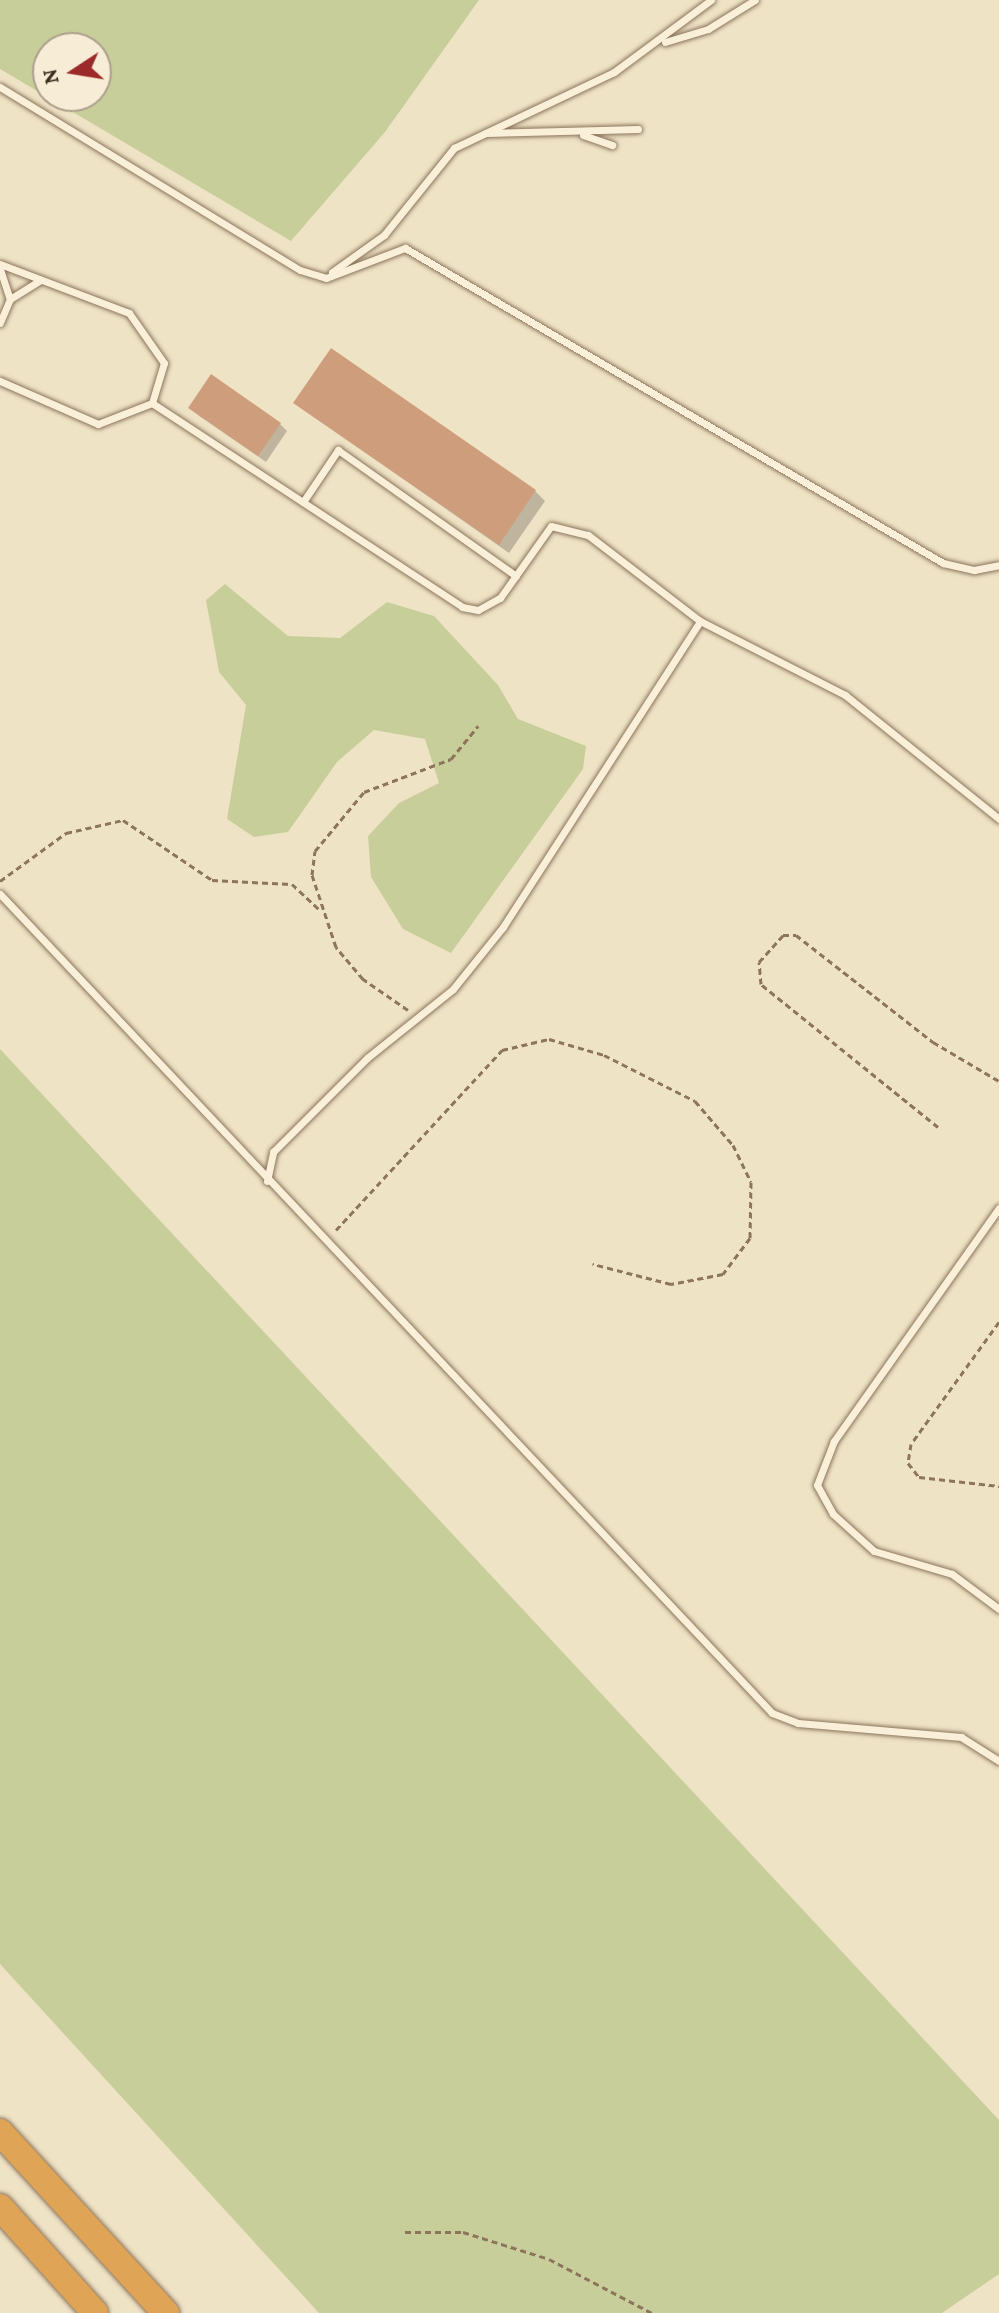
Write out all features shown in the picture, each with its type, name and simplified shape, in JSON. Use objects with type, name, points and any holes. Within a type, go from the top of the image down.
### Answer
[{"type":"highway","points":[[0,2132],[166,2313]]},
{"type":"highway","points":[[0,2207],[95,2313]]},
{"type":"lane","points":[[655,45],[711,0]]},
{"type":"lane","points":[[324,278],[384,235],[454,148],[655,45],[708,29],[755,0]]},
{"type":"lane","points":[[0,87],[324,278]]},
{"type":"lane","points":[[480,134],[638,129]]},
{"type":"lane","points":[[573,132],[612,145]]},
{"type":"lane","points":[[324,278],[405,248],[943,563],[974,570],[999,565]]},
{"type":"lane","points":[[0,266],[129,313],[164,363],[152,403]]},
{"type":"lane","points":[[0,266],[10,299]]},
{"type":"lane","points":[[0,323],[10,299],[41,280]]},
{"type":"lane","points":[[0,380],[98,424],[152,403]]},
{"type":"lane","points":[[152,403],[462,607],[478,610],[500,598],[551,526],[588,535],[700,621],[845,695],[999,819]]},
{"type":"lane","points":[[303,502],[338,450],[516,576]]},
{"type":"lane","points":[[267,1181],[273,1152],[418,1017],[453,989],[503,927],[700,621]]},
{"type":"lane","points":[[0,894],[267,1181],[772,1713],[798,1723],[961,1737],[999,1761]]},
{"type":"lane","points":[[999,1208],[834,1441],[817,1485],[833,1514],[874,1551],[952,1574],[999,1609]]},
{"type":"path","points":[[418,1017],[363,979],[336,947],[321,911],[312,875],[315,851],[364,792],[451,759],[478,726]]},
{"type":"path","points":[[0,881],[66,833],[123,820],[212,880],[292,884],[321,911]]},
{"type":"path","points":[[938,1127],[761,984],[759,962],[783,935],[796,935],[933,1042],[999,1081]]},
{"type":"path","points":[[325,1242],[502,1050],[549,1039],[604,1055],[695,1101],[733,1145],[751,1182],[750,1238],[723,1274],[671,1284],[593,1264]]},
{"type":"path","points":[[999,1322],[911,1444],[908,1463],[919,1477],[999,1486]]},
{"type":"path","points":[[405,2232],[463,2232],[549,2259],[652,2313]]},
{"type":"green space","points":[[0,0],[479,0],[385,132],[291,241],[73,112],[112,112],[112,32],[32,32],[32,88],[0,69]]},
{"type":"green space","points":[[225,584],[288,636],[340,638],[387,602],[434,616],[498,685],[518,719],[586,746],[583,769],[451,953],[403,929],[371,877],[368,836],[399,803],[439,783],[425,739],[374,730],[337,762],[288,832],[254,837],[227,819],[246,705],[219,672],[206,600]]},
{"type":"green space","points":[[0,1049],[999,2120],[999,2274],[942,2313],[319,2313],[0,1964]]},
{"type":"building","points":[[331,348],[536,490],[499,545],[293,403]]},
{"type":"building","points":[[211,374],[281,423],[258,456],[188,408]]}]
